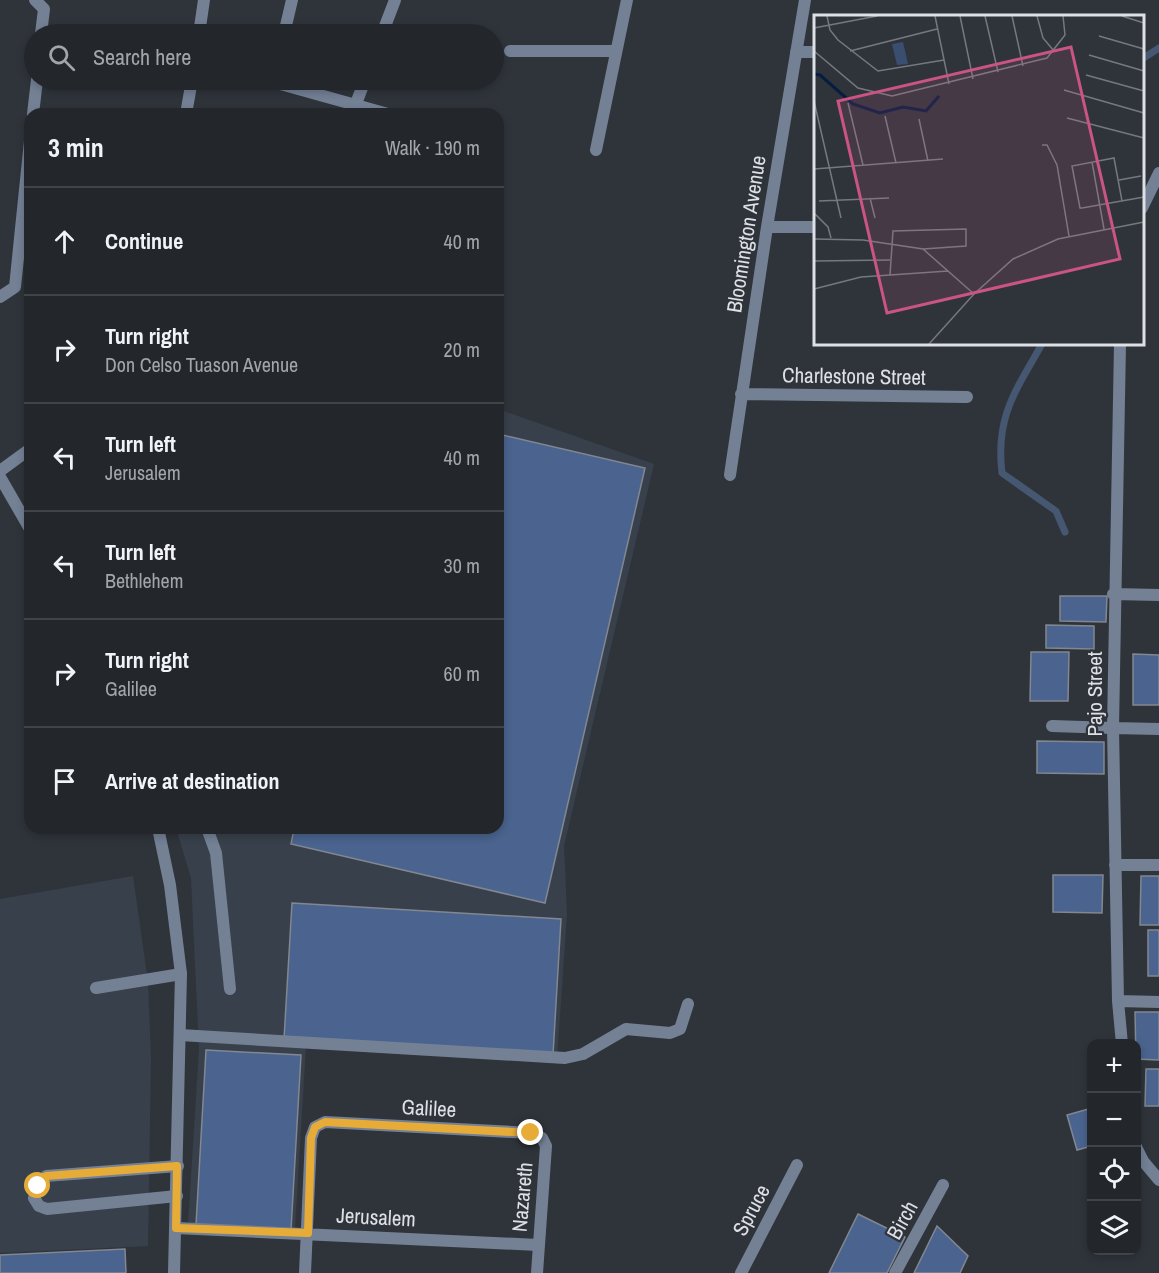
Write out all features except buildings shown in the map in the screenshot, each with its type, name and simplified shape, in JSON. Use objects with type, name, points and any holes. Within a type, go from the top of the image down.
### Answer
[{"type":"street","points":[[36,0],[44,9],[42,24]]},
{"type":"street","points":[[200,24],[204,0]]},
{"type":"street","points":[[286,24],[292,0]]},
{"type":"street","points":[[386,24],[395,0]]},
{"type":"street","points":[[596,150],[627,0]]},
{"type":"street","name":"Bloomington Avenue","points":[[730,475],[766,227],[805,0]]},
{"type":"street","points":[[510,51],[616,51]]},
{"type":"street","points":[[796,52],[814,52]]},
{"type":"street","points":[[34,108],[36,90]]},
{"type":"street","points":[[187,108],[190,90]]},
{"type":"street","points":[[300,90],[351,108]]},
{"type":"street","points":[[354,108],[361,90]]},
{"type":"street","points":[[1144,206],[1159,173]]},
{"type":"street","points":[[0,297],[15,287],[24,199]]},
{"type":"street","points":[[766,227],[814,227]]},
{"type":"street","name":"Pajo Street","points":[[1120,345],[1113,594],[1113,728],[1118,1001],[1122,1039]]},
{"type":"street","name":"Charlestone Street","points":[[741,394],[967,397]]},
{"type":"street","points":[[0,471],[24,453]]},
{"type":"street","points":[[0,477],[24,518]]},
{"type":"street","points":[[1113,594],[1159,595]]},
{"type":"street","points":[[1052,726],[1159,729]]},
{"type":"street","points":[[159,834],[170,885],[181,974],[174,1273]]},
{"type":"street","points":[[209,834],[216,853],[230,988]]},
{"type":"street","points":[[1115,865],[1159,865]]},
{"type":"street","points":[[96,988],[181,974]]},
{"type":"street","points":[[1118,1001],[1159,1002]]},
{"type":"street","points":[[180,1035],[565,1058],[583,1054],[621,1031],[670,1033],[680,1029],[688,1004]]},
{"type":"street","name":"Galilee","points":[[308,1233],[311,1138],[315,1127],[325,1122],[531,1133]]},
{"type":"street","name":"Nazareth","points":[[531,1133],[542,1138],[546,1146],[537,1245],[537,1273]]},
{"type":"street","points":[[1141,1156],[1159,1180]]},
{"type":"street","points":[[177,1166],[46,1176],[34,1198],[39,1206],[47,1209],[177,1196]]},
{"type":"street","name":"Spruce","points":[[741,1273],[797,1166]]},
{"type":"street","name":"Birch","points":[[895,1273],[943,1185]]},
{"type":"street","name":"Jerusalem","points":[[176,1228],[537,1245]]},
{"type":"street","points":[[305,1273],[308,1233]]},
{"type":"shaded area","points":[[504,411],[654,464],[564,846],[567,914],[557,1060],[306,1046],[295,1229],[188,1224],[199,1049],[191,878],[178,834],[504,834]]},
{"type":"shaded area","points":[[133,876],[148,982],[151,1057],[148,1246],[0,1253],[0,899]]},
{"type":"waterway","points":[[1144,58],[1159,48]]},
{"type":"waterway","points":[[1041,345],[1016,390],[1005,420],[1001,453],[1002,473],[1056,511],[1065,532]]},
{"type":"route","points":[[38,1186],[46,1176],[177,1166],[176,1228],[308,1233],[311,1138],[315,1127],[325,1122],[531,1133]]}]
